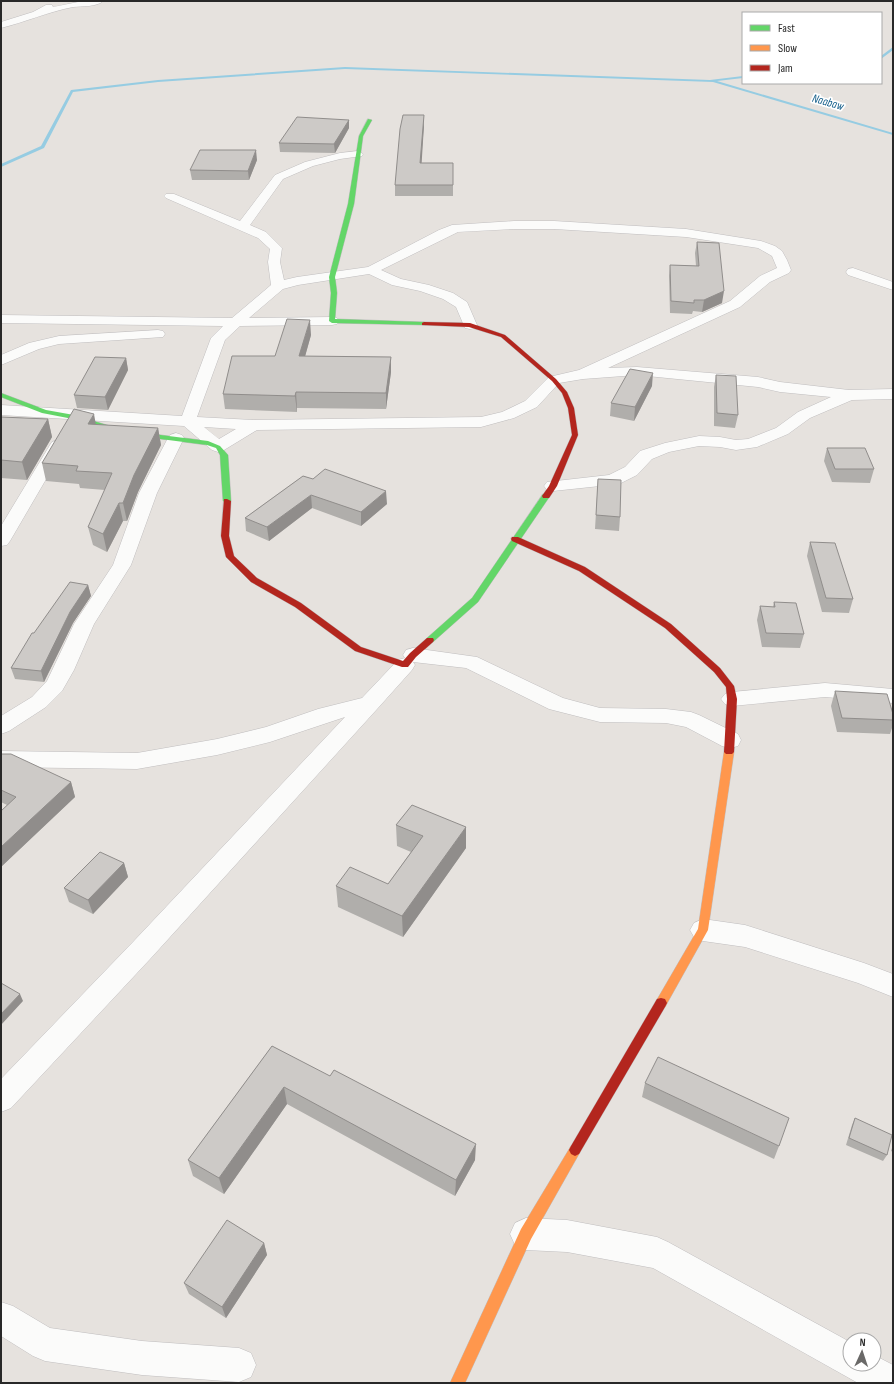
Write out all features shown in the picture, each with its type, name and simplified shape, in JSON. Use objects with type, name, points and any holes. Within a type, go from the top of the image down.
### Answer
[{"type":"street","points":[[36,14],[59,1]]},
{"type":"street","points":[[1,25],[72,4],[99,1]]},
{"type":"street","points":[[332,321],[334,293],[332,277],[351,204],[361,136],[370,120]]},
{"type":"street","points":[[243,226],[279,176],[309,164],[340,156],[358,154]]},
{"type":"street","points":[[170,196],[262,235],[276,248],[274,262],[278,286]]},
{"type":"street","points":[[188,421],[218,338],[278,286],[316,277],[332,277],[371,270],[443,233],[456,228],[514,225],[554,225],[686,233],[761,245],[773,250],[781,257],[784,270],[765,279],[735,304],[583,374]]},
{"type":"street","points":[[371,270],[397,282],[424,288],[448,296],[462,305],[470,325]]},
{"type":"street","points":[[854,272],[893,286]]},
{"type":"street","points":[[1,319],[237,322],[332,321],[470,325],[502,336],[554,380],[565,392],[571,408],[575,434],[553,486],[475,600],[409,660],[142,950],[1,1098]]},
{"type":"street","points":[[1,361],[34,346],[59,340],[180,333],[237,322]]},
{"type":"street","points":[[1,410],[253,425],[481,422],[508,415],[531,404],[554,380],[583,374],[645,371],[758,382],[780,387],[849,395],[893,394]]},
{"type":"street","points":[[1,395],[44,412],[74,418],[109,428],[145,435],[208,442],[218,447]]},
{"type":"street","points":[[553,486],[614,480],[631,471],[646,455],[665,448],[698,441],[720,442],[736,445],[751,444],[782,431],[804,415],[849,395]]},
{"type":"street","points":[[1,541],[74,418]]},
{"type":"street","points":[[188,421],[218,447],[224,455],[227,505],[225,536],[230,557],[254,580],[298,605],[358,648],[409,660],[470,662],[557,704],[600,714],[666,716],[691,720],[730,740]]},
{"type":"street","points":[[218,447],[253,425]]},
{"type":"street","points":[[1,726],[39,702],[55,686],[64,670],[84,624],[122,565],[148,492],[176,438]]},
{"type":"street","points":[[457,1383],[526,1234],[703,930],[730,740],[732,699],[730,686],[717,670],[668,626],[582,569],[515,540]]},
{"type":"street","points":[[732,699],[825,690],[893,696]]},
{"type":"street","points":[[1,760],[10,758],[67,761],[137,761],[217,747],[270,734],[326,714],[371,703]]},
{"type":"street","points":[[703,930],[745,936],[864,974],[893,986]]},
{"type":"street","points":[[526,1234],[567,1236],[658,1253],[842,1356]]},
{"type":"street","points":[[1,1318],[45,1344],[142,1358],[239,1366]]},
{"type":"street","points":[[872,1372],[892,1383]]},
{"type":"building","points":[[403,115],[424,115],[420,163],[453,163],[453,185],[395,185],[400,129]]},
{"type":"building","points":[[297,117],[349,120],[334,144],[279,143]]},
{"type":"building","points":[[200,150],[256,150],[248,171],[190,170]]},
{"type":"building","points":[[697,242],[719,243],[724,291],[704,300],[694,300],[694,303],[671,301],[670,265],[699,266]]},
{"type":"building","points":[[287,319],[310,320],[299,356],[391,357],[386,393],[296,392],[295,396],[223,394],[232,356],[275,356]]},
{"type":"building","points":[[95,357],[126,358],[105,397],[74,395]]},
{"type":"building","points":[[630,369],[653,373],[635,407],[611,403]]},
{"type":"building","points":[[716,375],[736,376],[738,415],[717,413]]},
{"type":"building","points":[[74,409],[94,414],[88,424],[158,428],[134,475],[123,503],[119,503],[103,534],[88,527],[112,473],[76,471],[78,466],[42,463]]},
{"type":"building","points":[[1,417],[48,419],[22,462],[1,460]]},
{"type":"building","points":[[827,448],[865,448],[874,469],[835,469]]},
{"type":"building","points":[[325,469],[386,491],[361,512],[311,495],[267,527],[245,518],[303,476],[313,479]]},
{"type":"building","points":[[598,479],[621,480],[620,517],[596,515]]},
{"type":"building","points":[[810,542],[835,543],[853,599],[826,598]]},
{"type":"building","points":[[70,582],[88,585],[70,612],[41,671],[11,668],[32,633],[34,633]]},
{"type":"building","points":[[774,602],[796,603],[804,634],[766,633],[760,606],[775,607]]},
{"type":"building","points":[[835,691],[887,694],[893,714],[893,720],[842,718]]},
{"type":"building","points":[[1,754],[11,754],[71,782],[1,847],[1,811],[16,797],[1,790]]},
{"type":"building","points":[[412,805],[466,827],[402,916],[336,886],[350,867],[388,884],[423,836],[396,825]]},
{"type":"building","points":[[100,852],[124,863],[88,900],[64,888]]},
{"type":"building","points":[[1,983],[20,994],[1,1014]]},
{"type":"building","points":[[272,1046],[330,1076],[334,1070],[476,1144],[456,1180],[284,1087],[219,1178],[188,1160]]},
{"type":"building","points":[[658,1057],[789,1118],[779,1146],[645,1083]]},
{"type":"building","points":[[855,1118],[892,1135],[887,1155],[849,1138]]},
{"type":"building","points":[[227,1220],[264,1243],[222,1307],[184,1283]]},
{"type":"waterway","points":[[882,57],[893,48]]},
{"type":"waterway","points":[[1,166],[43,147],[72,91],[158,81],[345,68],[710,81],[742,77]]},
{"type":"waterway","name":"Naabaw","points":[[715,82],[893,134]]},
{"type":"traffic: fast","points":[[370,120],[361,136],[351,204],[332,277],[334,293],[332,321],[424,324]]},
{"type":"traffic: fast","points":[[1,395],[44,412],[74,417],[109,428],[145,435],[208,443],[218,447],[224,455],[227,501]]},
{"type":"traffic: fast","points":[[430,640],[475,600],[546,496]]},
{"type":"traffic: slow","points":[[661,1003],[703,930],[729,752]]},
{"type":"traffic: slow","points":[[457,1383],[526,1234],[575,1150]]},
{"type":"traffic: jam","points":[[424,324],[470,325],[503,336],[554,380],[565,393],[571,408],[575,435],[553,486],[546,496]]},
{"type":"traffic: jam","points":[[227,501],[225,536],[230,557],[254,580],[298,605],[358,649],[405,665],[413,655],[430,640]]},
{"type":"traffic: jam","points":[[515,539],[582,569],[668,626],[717,670],[730,686],[732,699],[729,752]]},
{"type":"traffic: jam","points":[[575,1150],[661,1003]]}]
